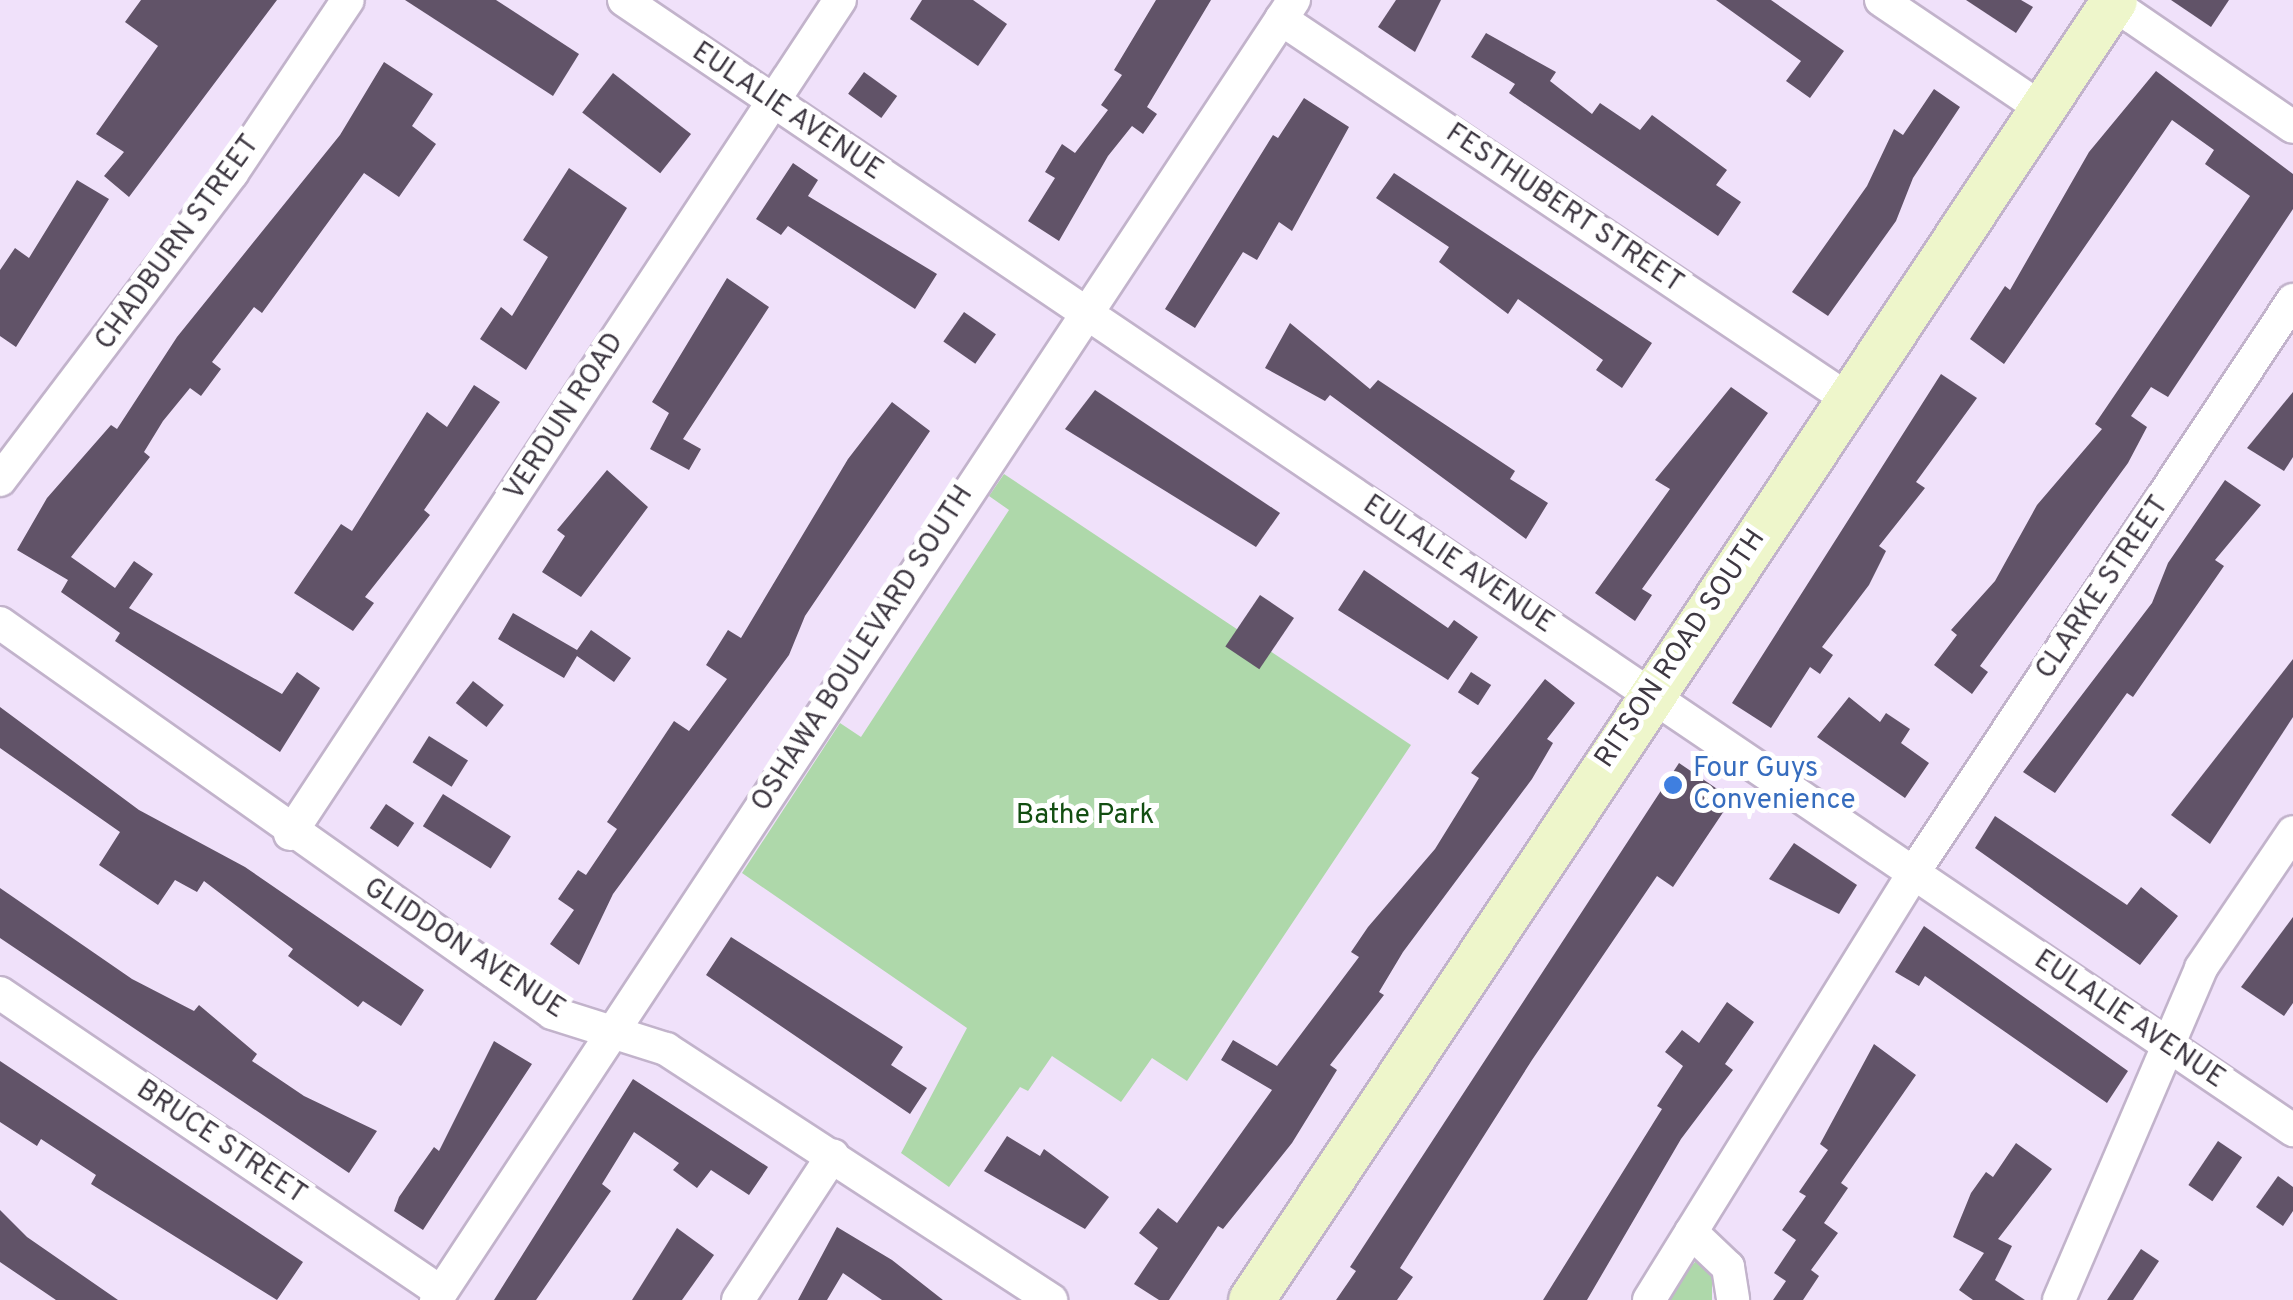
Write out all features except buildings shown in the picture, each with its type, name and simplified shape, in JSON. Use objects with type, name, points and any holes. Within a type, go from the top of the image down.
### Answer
[{"type":"main road","name":"RITSON ROAD SOUTH","points":[[1251,1300],[1649,694],[2113,2]]},
{"type":"street","name":"CHADBURN STREET","points":[[0,480],[232,174],[348,0]]},
{"type":"street","name":"EULALIE AVENUE","points":[[624,0],[2293,1130]]},
{"type":"street","name":"VERDUN ROAD","points":[[290,834],[840,0]]},
{"type":"street","points":[[1881,0],[2041,108]]},
{"type":"street","points":[[2113,2],[2293,127]]},
{"type":"street","name":"OSHAWA BOULEVARD SOUTH","points":[[439,1296],[1082,313],[1287,10]]},
{"type":"street","name":"FESTHUBERT STREET","points":[[1287,10],[1848,399]]},
{"type":"street","name":"CLARKE STREET","points":[[1691,1232],[1912,874],[2293,300]]},
{"type":"street","name":"GLIDDON AVENUE","points":[[0,623],[290,834],[552,1013],[666,1048],[1051,1300]]},
{"type":"street","points":[[2058,1300],[2172,1048],[2202,968],[2293,832]]},
{"type":"street","name":"BRUCE STREET","points":[[0,993],[439,1296]]},
{"type":"street","points":[[738,1300],[834,1155]]},
{"type":"street","points":[[1649,1300],[1691,1232],[1728,1267],[1733,1300]]},
{"type":"green space","name":"Bathe Park","points":[[1004,474],[1411,745],[1187,1081],[1152,1058],[1121,1102],[1052,1056],[1028,1091],[1020,1087],[949,1187],[901,1153],[967,1028],[742,873],[840,723],[861,737],[1009,510],[989,496]]},
{"type":"green space","points":[[1696,1261],[1712,1272],[1712,1300],[1661,1300]]},
{"type":"place","name":"Four Guys Convenience","points":[[1673,785]]}]
